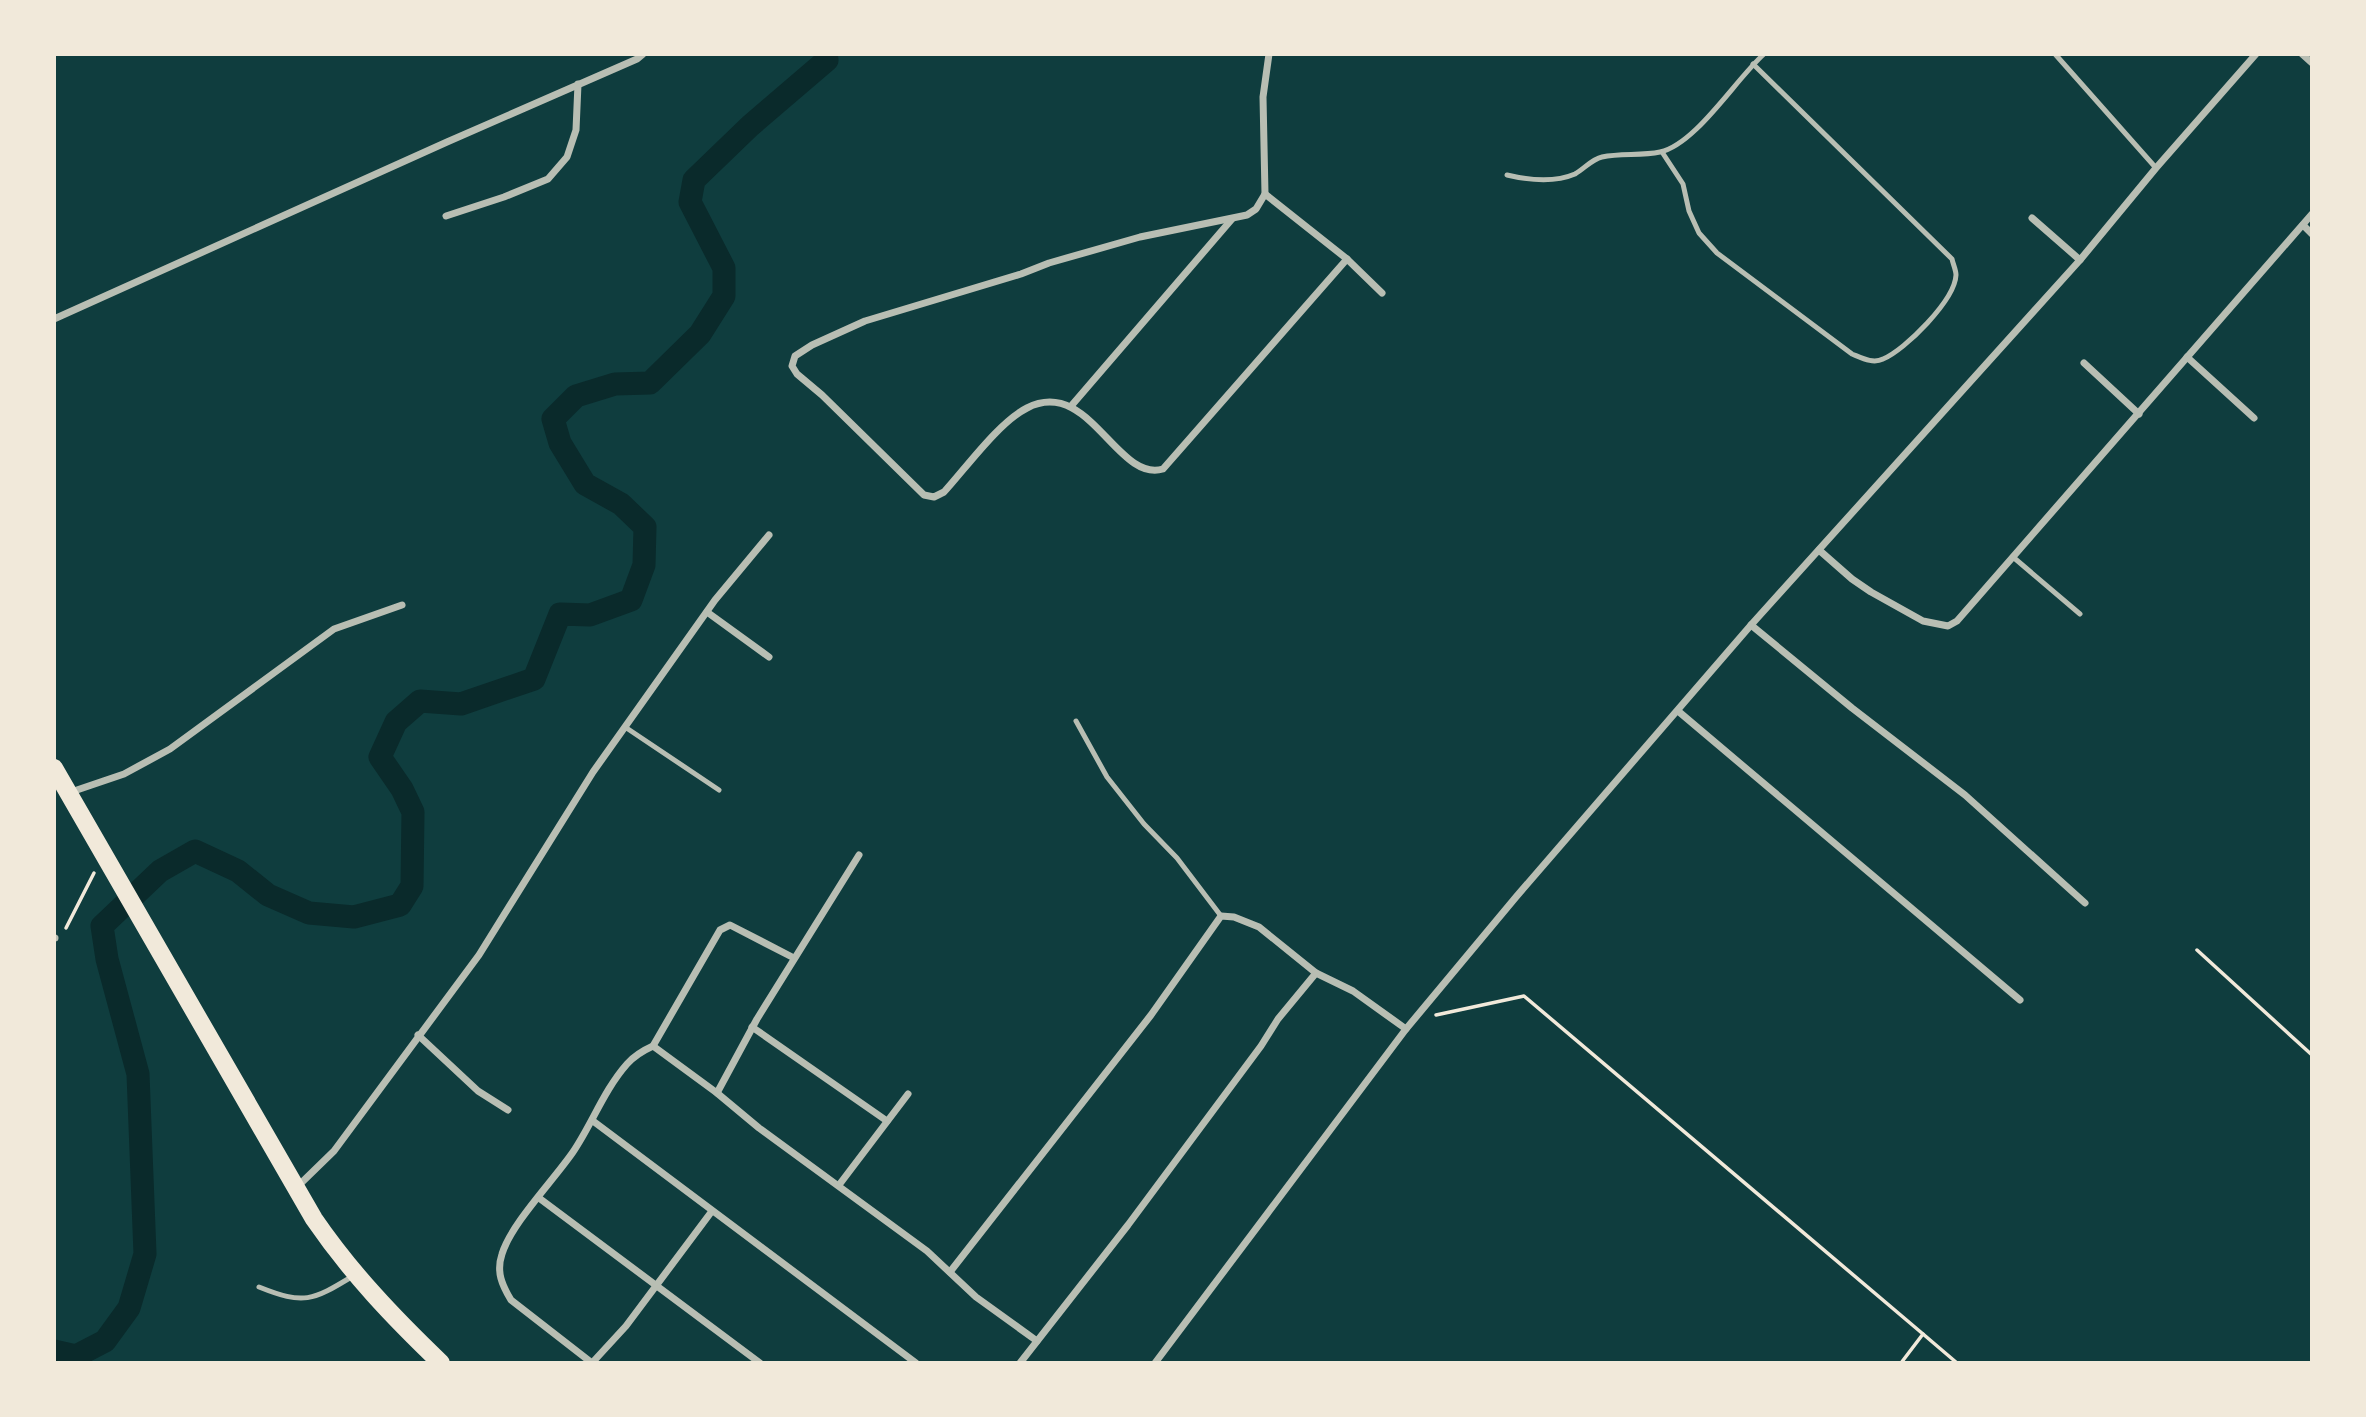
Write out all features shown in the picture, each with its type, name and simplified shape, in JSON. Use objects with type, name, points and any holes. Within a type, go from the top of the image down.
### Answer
[{"type":"main road","points":[[54,768],[314,1219],[355,1275],[441,1363]]},
{"type":"street","points":[[54,320],[643,54]]},
{"type":"street","points":[[1269,54],[1263,97],[1265,194],[1256,209],[1247,215],[1140,237],[865,321],[812,345],[795,356],[792,366],[797,374],[925,495],[934,497],[944,492],[1013,416],[1041,402],[1072,405],[1139,467],[1154,471],[1163,469],[1347,259]]},
{"type":"street","points":[[1155,1363],[1406,1029],[1516,897],[1751,625],[2080,260],[2256,54]]},
{"type":"street","points":[[2302,54],[2312,63]]},
{"type":"street","points":[[446,216],[548,179],[567,157],[576,130],[578,85]]},
{"type":"street","points":[[1265,194],[1347,259],[1382,293]]},
{"type":"street","points":[[1819,550],[1871,592],[1923,621],[1948,626],[1957,621],[2312,214]]},
{"type":"street","points":[[2032,218],[2080,260]]},
{"type":"street","points":[[1072,405],[1232,219]]},
{"type":"street","points":[[2303,225],[2312,234]]},
{"type":"street","points":[[2187,357],[2254,418]]},
{"type":"street","points":[[2084,363],[2139,414]]},
{"type":"street","points":[[296,1188],[334,1151],[479,955],[586,783],[707,612],[769,535]]},
{"type":"street","points":[[68,793],[124,774],[170,749],[334,629],[402,605]]},
{"type":"street","points":[[707,612],[769,657]]},
{"type":"street","points":[[1751,625],[1852,708],[1965,795],[2085,903]]},
{"type":"street","points":[[1678,711],[2020,1000]]},
{"type":"street","points":[[717,1093],[752,1027],[859,855]]},
{"type":"street","points":[[950,1272],[1143,1026],[1221,916],[1234,917],[1259,927],[1317,973],[1353,990],[1406,1029]]},
{"type":"street","points":[[712,1210],[626,1326],[592,1363],[511,1300],[503,1288],[499,1274],[501,1256],[508,1238],[593,1121],[602,1099],[626,1065],[640,1051],[653,1046],[720,930],[730,925],[794,958]]},
{"type":"street","points":[[1020,1363],[1185,1149],[1278,1019],[1317,973]]},
{"type":"street","points":[[752,1027],[887,1121]]},
{"type":"street","points":[[418,1035],[478,1091],[508,1110]]},
{"type":"street","points":[[653,1046],[759,1128],[927,1251],[976,1297],[1037,1341]]},
{"type":"street","points":[[839,1185],[908,1094]]},
{"type":"street","points":[[593,1121],[916,1363]]},
{"type":"street","points":[[539,1198],[760,1363]]},
{"type":"lane","points":[[1507,175],[1527,180],[1548,179],[1574,174],[1599,157],[1662,152],[1697,131],[1764,54]]},
{"type":"lane","points":[[2055,54],[2156,168]]},
{"type":"lane","points":[[1662,152],[1683,184],[1689,211],[1699,233],[1717,253],[1852,355],[1873,362],[1884,359],[1902,346],[1944,305],[1956,275],[1952,260],[1753,64]]},
{"type":"lane","points":[[2013,556],[2080,614]]},
{"type":"lane","points":[[1076,721],[1107,777],[1144,824],[1177,858],[1221,916]]},
{"type":"lane","points":[[625,727],[719,790]]},
{"type":"lane","points":[[259,1287],[288,1299],[310,1298],[326,1293],[355,1275]]},
{"type":"path","points":[[55,938],[65,930],[87,884],[110,865]]},
{"type":"path","points":[[2197,950],[2312,1055]]},
{"type":"path","points":[[1413,1020],[1524,996],[1957,1363]]},
{"type":"path","points":[[1901,1363],[1923,1334]]},
{"type":"waterway","points":[[54,1351],[76,1356],[105,1341],[129,1308],[145,1254],[138,1074],[107,959],[102,926],[160,871],[195,851],[238,871],[268,895],[309,913],[354,917],[400,905],[412,886],[413,812],[402,789],[380,757],[396,722],[420,701],[461,704],[534,679],[560,614],[590,615],[631,600],[644,565],[645,527],[621,504],[585,484],[560,443],[553,419],[576,396],[615,384],[650,383],[700,334],[724,296],[724,268],[690,202],[694,180],[750,126],[827,60],[826,54]]}]
